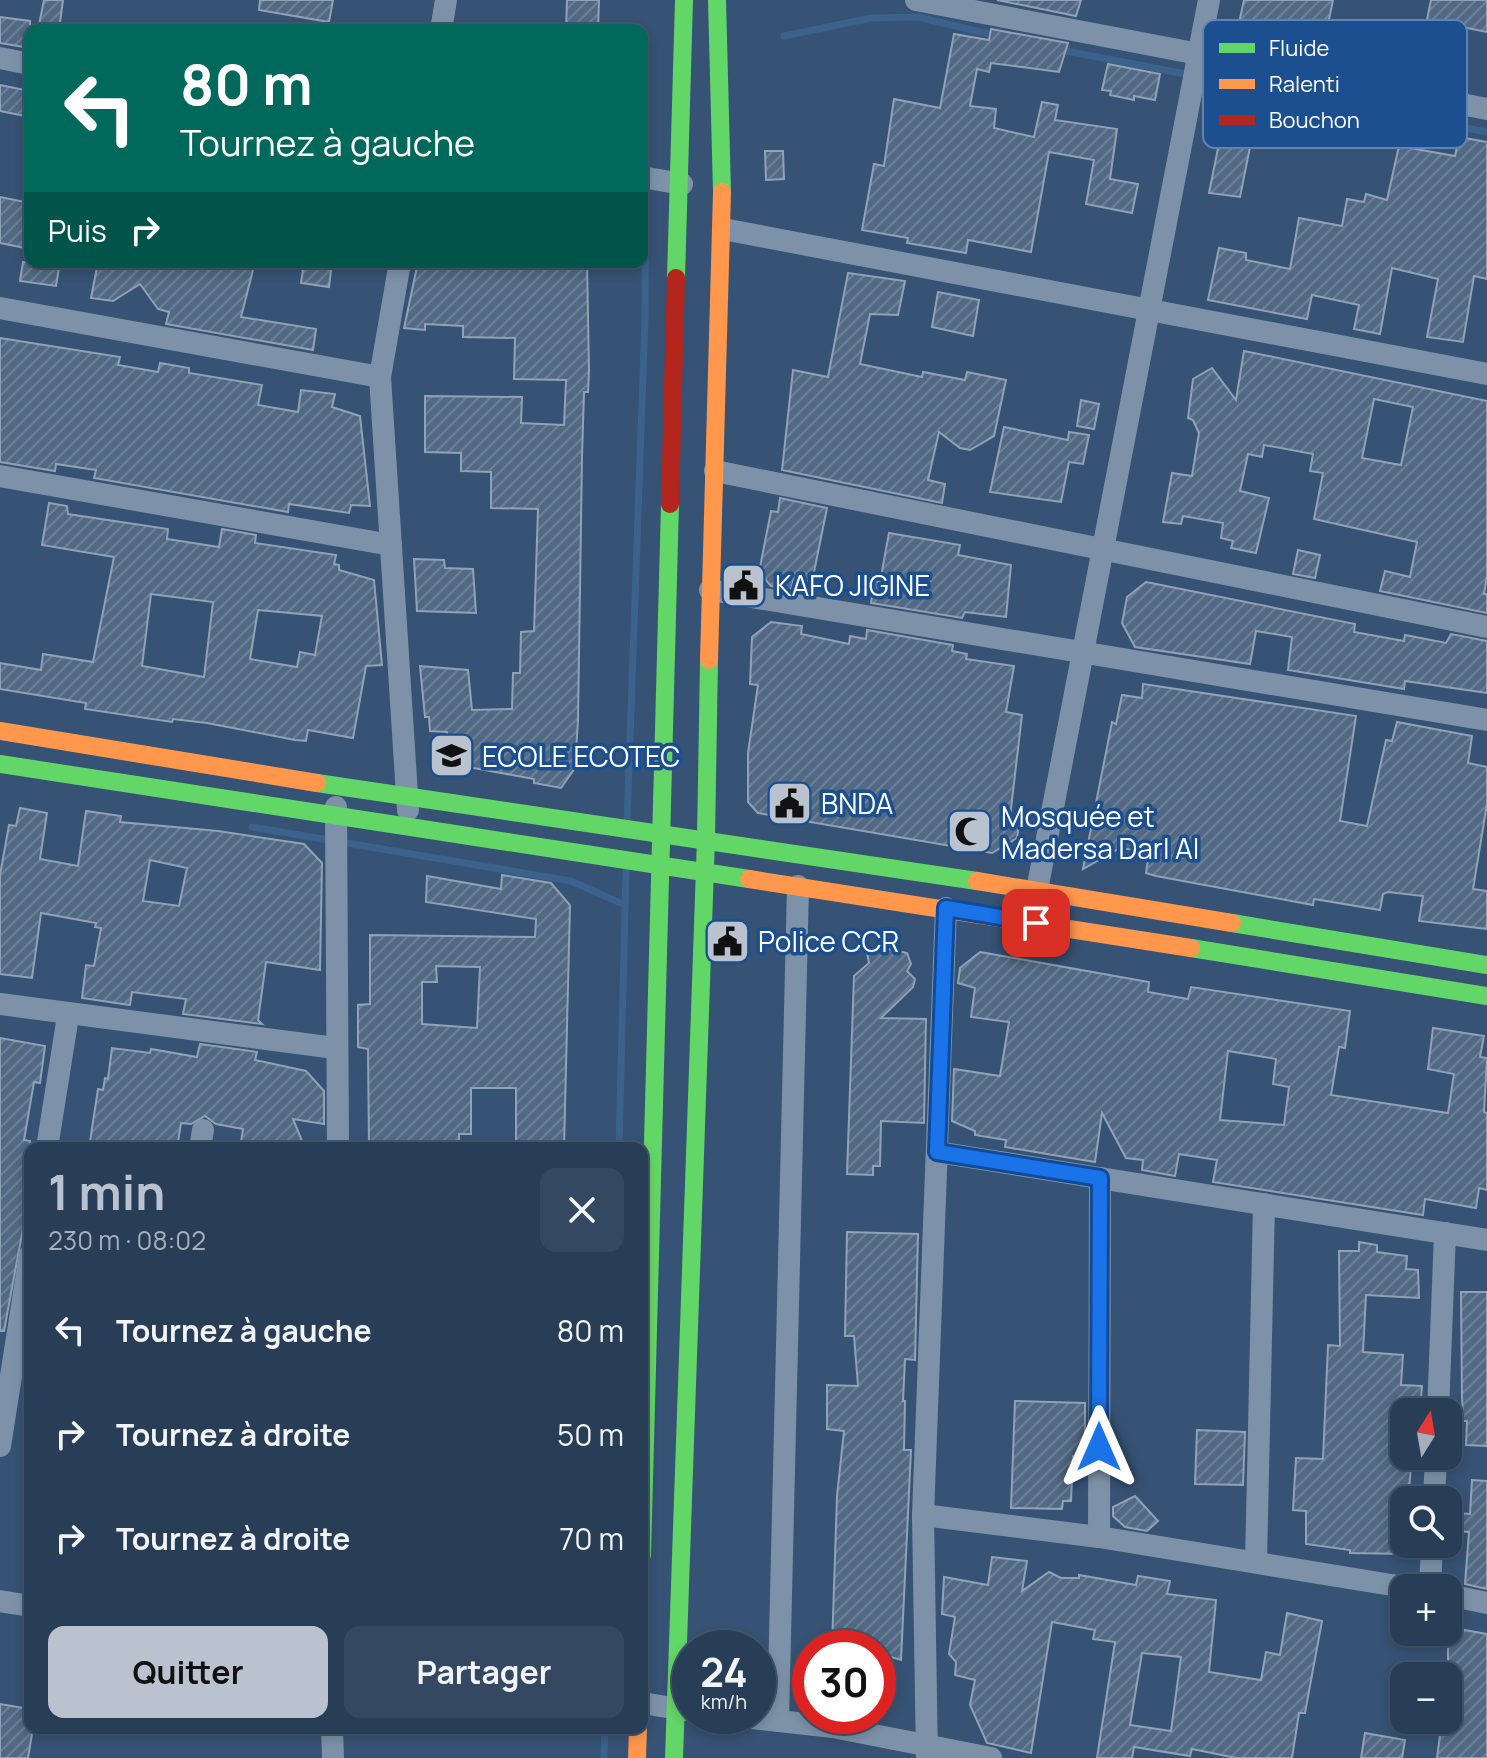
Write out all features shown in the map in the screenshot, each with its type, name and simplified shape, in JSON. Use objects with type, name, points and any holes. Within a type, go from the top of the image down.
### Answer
[{"type":"main road","points":[[648,1312],[659,866],[682,184],[684,0]]},
{"type":"main road","points":[[685,1630],[702,874],[706,839],[710,590],[723,229],[717,0]]},
{"type":"main road","points":[[0,731],[407,798],[661,836],[706,839],[1037,890],[1487,965]]},
{"type":"main road","points":[[0,764],[702,874],[946,908],[1487,996]]},
{"type":"main road","points":[[637,1758],[638,1734]]},
{"type":"main road","points":[[674,1758],[678,1734]]},
{"type":"street","points":[[442,24],[446,0]]},
{"type":"street","points":[[916,0],[1203,55]]},
{"type":"street","points":[[1205,20],[1209,0]]},
{"type":"street","points":[[1037,890],[1203,29]]},
{"type":"street","points":[[0,58],[24,63]]},
{"type":"street","points":[[1467,105],[1487,109]]},
{"type":"street","points":[[648,178],[682,184]]},
{"type":"street","points":[[723,229],[1487,374]]},
{"type":"street","points":[[399,268],[380,377],[409,829]]},
{"type":"street","points":[[0,308],[380,377]]},
{"type":"street","points":[[715,471],[1487,627]]},
{"type":"street","points":[[0,476],[391,545]]},
{"type":"street","points":[[710,590],[1487,720]]},
{"type":"street","points":[[337,786],[335,1048],[338,1142]]},
{"type":"street","points":[[798,886],[778,1721],[833,1727],[927,1753],[991,1758]]},
{"type":"street","points":[[927,1753],[923,1515],[946,908]]},
{"type":"street","points":[[0,1004],[68,1016],[335,1048]]},
{"type":"street","points":[[48,1142],[68,1016]]},
{"type":"street","points":[[937,1152],[1487,1240]]},
{"type":"street","points":[[1099,1537],[1100,1178]]},
{"type":"street","points":[[1256,1562],[1264,1204]]},
{"type":"street","points":[[1439,1398],[1445,1233]]},
{"type":"street","points":[[0,1446],[22,1354],[24,1329]]},
{"type":"street","points":[[923,1515],[1099,1537],[1390,1585]]},
{"type":"street","points":[[1462,1598],[1487,1603]]},
{"type":"street","points":[[0,1601],[24,1605]]},
{"type":"street","points":[[648,1704],[672,1708]]},
{"type":"street","points":[[332,1734],[333,1758]]},
{"type":"building","points":[[44,0],[63,0],[60,24],[39,24]]},
{"type":"building","points":[[260,0],[333,0],[329,22],[259,10]]},
{"type":"building","points":[[567,0],[599,0],[598,24],[566,24]]},
{"type":"building","points":[[997,0],[1081,0],[1076,16]]},
{"type":"building","points":[[1244,0],[1333,0],[1329,20],[1240,20]]},
{"type":"building","points":[[1431,0],[1487,0],[1487,32],[1467,28],[1467,20],[1427,20]]},
{"type":"building","points":[[0,17],[30,21],[30,24],[24,24],[24,47],[0,43]]},
{"type":"building","points":[[991,29],[1068,43],[1059,72],[991,63],[989,72],[977,69],[970,106],[996,109],[994,128],[1034,137],[1042,102],[1058,105],[1055,120],[1117,129],[1110,179],[1138,184],[1132,213],[1086,204],[1094,160],[1049,152],[1031,252],[968,240],[966,253],[907,243],[908,238],[862,230],[874,164],[884,166],[894,99],[940,108],[954,34],[989,40]]},
{"type":"building","points":[[1108,64],[1160,74],[1155,100],[1134,96],[1134,100],[1102,90]]},
{"type":"building","points":[[0,85],[24,90],[24,116],[0,111]]},
{"type":"building","points":[[1467,138],[1487,142],[1487,279],[1474,276],[1463,342],[1427,337],[1438,279],[1392,268],[1380,334],[1354,329],[1359,305],[1312,295],[1307,319],[1208,300],[1219,248],[1246,253],[1246,260],[1290,269],[1299,218],[1342,226],[1347,199],[1364,202],[1366,194],[1387,200],[1399,148],[1455,156],[1457,148],[1467,148]]},
{"type":"building","points":[[1218,148],[1250,148],[1240,197],[1209,193]]},
{"type":"building","points":[[765,151],[783,151],[784,179],[766,180]]},
{"type":"building","points":[[0,197],[24,202],[24,248],[0,243]]},
{"type":"building","points":[[23,262],[24,268],[59,268],[56,286],[20,281]]},
{"type":"building","points":[[97,268],[253,268],[241,317],[316,329],[313,350],[166,324],[169,312],[158,309],[140,284],[113,301],[91,298]]},
{"type":"building","points":[[303,268],[331,268],[329,287],[301,283]]},
{"type":"building","points":[[417,268],[587,268],[589,370],[588,392],[584,392],[578,720],[575,768],[561,788],[534,783],[534,779],[446,763],[447,732],[430,731],[429,717],[425,717],[420,666],[468,670],[472,710],[512,709],[513,673],[520,673],[521,632],[534,631],[538,509],[491,508],[491,472],[461,471],[461,453],[425,452],[425,396],[522,397],[521,423],[564,425],[566,380],[514,379],[515,338],[463,337],[463,326],[425,324],[425,330],[404,328]]},
{"type":"building","points":[[848,273],[905,281],[898,315],[870,314],[860,364],[922,377],[923,372],[965,380],[967,372],[1006,380],[994,436],[970,450],[960,448],[939,432],[928,480],[945,484],[942,503],[782,470],[793,370],[828,377]]},
{"type":"building","points":[[938,292],[979,300],[973,336],[932,327]]},
{"type":"building","points":[[0,338],[120,357],[118,365],[158,372],[160,363],[189,368],[189,373],[262,385],[258,405],[298,412],[301,390],[335,394],[332,407],[360,416],[370,506],[351,505],[349,513],[289,504],[288,512],[94,478],[96,470],[56,464],[55,471],[0,462]]},
{"type":"building","points":[[1244,351],[1487,401],[1487,576],[1484,594],[1487,594],[1487,613],[1380,591],[1385,571],[1410,577],[1417,542],[1314,519],[1323,473],[1310,471],[1313,454],[1264,445],[1262,457],[1248,454],[1240,491],[1269,498],[1256,553],[1231,548],[1233,541],[1221,538],[1223,523],[1183,516],[1181,524],[1163,522],[1172,473],[1192,476],[1199,433],[1193,420],[1188,418],[1193,379],[1212,368],[1236,400]],"holes":[[[1374,399],[1413,407],[1401,465],[1362,458]]]},
{"type":"building","points":[[1081,400],[1099,404],[1094,429],[1077,426]]},
{"type":"building","points":[[1004,427],[1068,440],[1069,432],[1089,435],[1083,464],[1069,462],[1061,502],[990,492]]},
{"type":"building","points":[[780,498],[827,508],[812,582],[794,578],[791,589],[771,586],[759,572],[771,511],[778,512]]},
{"type":"building","points":[[49,503],[67,506],[68,514],[168,529],[167,539],[219,547],[222,529],[256,535],[255,543],[336,555],[334,564],[339,565],[339,570],[374,580],[382,665],[366,666],[353,738],[308,730],[306,741],[295,740],[207,723],[173,719],[172,722],[85,709],[86,703],[0,689],[0,663],[41,670],[43,654],[93,662],[114,557],[42,545]],"holes":[[[151,594],[213,602],[204,677],[142,666]],[[258,610],[322,616],[315,655],[300,652],[297,667],[250,659]]]},
{"type":"building","points":[[889,533],[960,545],[958,555],[1011,565],[1006,617],[965,612],[962,618],[871,603],[875,581],[880,582]]},
{"type":"building","points":[[1298,550],[1320,555],[1315,578],[1293,574]]},
{"type":"building","points":[[414,559],[444,560],[445,568],[473,569],[476,613],[417,611]]},
{"type":"building","points":[[1146,582],[1355,624],[1354,632],[1404,641],[1405,635],[1446,643],[1451,634],[1487,641],[1487,693],[1405,681],[1404,689],[1288,670],[1292,637],[1256,631],[1250,664],[1135,647],[1122,623],[1127,597]]},
{"type":"building","points":[[771,622],[802,626],[801,634],[849,644],[850,636],[866,639],[867,630],[953,645],[952,651],[967,654],[966,659],[1014,666],[1006,712],[1022,715],[1010,817],[1020,819],[1017,838],[992,853],[758,813],[748,802],[748,753],[758,685],[750,684],[752,637]]},
{"type":"building","points":[[1143,684],[1356,716],[1340,821],[1367,826],[1386,740],[1392,741],[1397,722],[1472,736],[1468,763],[1487,767],[1487,804],[1473,889],[1487,891],[1487,929],[1419,921],[1423,896],[1388,892],[1383,894],[1380,910],[1314,899],[1313,905],[1156,876],[1146,873],[1149,852],[1120,848],[1083,869],[1112,722],[1116,724],[1122,695],[1142,698]]},
{"type":"building","points":[[20,808],[47,813],[40,859],[78,866],[86,811],[121,816],[120,822],[218,831],[304,844],[322,863],[320,970],[266,962],[258,1020],[262,1024],[183,1014],[186,999],[132,992],[130,1005],[82,998],[86,965],[94,966],[101,928],[95,927],[96,923],[41,913],[32,978],[0,974],[0,875],[9,825],[16,826]],"holes":[[[150,860],[187,868],[179,906],[143,901]]]},
{"type":"building","points":[[502,875],[551,883],[570,905],[564,1142],[516,1141],[516,1088],[471,1088],[471,1134],[459,1134],[459,1142],[369,1142],[368,1049],[358,1047],[358,1005],[370,1004],[370,935],[535,937],[536,919],[426,902],[427,876],[501,889]],"holes":[[[436,966],[480,967],[477,1028],[422,1024],[422,982],[437,982]]]},
{"type":"building","points":[[878,944],[907,953],[911,964],[907,971],[915,979],[913,987],[881,1018],[926,1019],[924,1123],[881,1121],[880,1166],[873,1166],[873,1175],[847,1174],[854,976],[869,963],[867,953]]},
{"type":"building","points":[[980,952],[1149,982],[1148,992],[1188,999],[1191,987],[1350,1011],[1345,1048],[1339,1047],[1331,1095],[1448,1113],[1454,1074],[1428,1069],[1433,1028],[1484,1036],[1480,1057],[1487,1058],[1484,1112],[1487,1113],[1487,1190],[1479,1188],[1476,1208],[1425,1199],[1423,1215],[1213,1182],[1217,1160],[1179,1154],[1175,1176],[1142,1170],[1143,1160],[1126,1158],[1102,1113],[1095,1162],[1005,1147],[1006,1140],[975,1135],[975,1131],[952,1121],[954,1069],[1000,1076],[1009,1022],[971,1017],[975,988],[958,983],[960,968]],"holes":[[[1228,1051],[1276,1059],[1273,1084],[1289,1087],[1284,1125],[1220,1120]]]},
{"type":"building","points":[[0,1038],[45,1046],[40,1083],[34,1082],[24,1140],[30,1142],[24,1142],[24,1223],[4,1331],[0,1331]]},
{"type":"building","points":[[200,1044],[257,1052],[255,1060],[306,1071],[324,1091],[324,1124],[293,1119],[303,1142],[241,1142],[243,1129],[216,1124],[205,1116],[191,1124],[181,1123],[178,1142],[90,1142],[98,1089],[103,1090],[105,1078],[108,1079],[112,1048],[150,1053],[151,1049],[197,1057]]},
{"type":"building","points":[[847,1232],[918,1234],[915,1360],[905,1359],[903,1401],[904,1450],[911,1450],[901,1660],[896,1658],[896,1630],[833,1630],[837,1496],[844,1431],[827,1429],[827,1385],[858,1386],[854,1336],[845,1336]]},
{"type":"building","points":[[1359,1242],[1377,1245],[1377,1252],[1407,1256],[1406,1269],[1418,1270],[1419,1298],[1366,1295],[1363,1352],[1403,1355],[1401,1385],[1422,1386],[1421,1398],[1390,1398],[1390,1470],[1411,1470],[1409,1486],[1390,1486],[1390,1554],[1350,1553],[1350,1550],[1306,1544],[1306,1511],[1293,1510],[1296,1458],[1323,1459],[1328,1345],[1340,1346],[1339,1251],[1359,1251]]},
{"type":"building","points":[[1461,1292],[1487,1292],[1487,1446],[1466,1445]]},
{"type":"building","points":[[1015,1401],[1085,1403],[1085,1457],[1073,1456],[1071,1501],[1063,1501],[1062,1509],[1011,1508]]},
{"type":"building","points":[[1197,1430],[1245,1432],[1243,1485],[1195,1484]]},
{"type":"building","points":[[1472,1480],[1487,1481],[1487,1589],[1465,1584],[1469,1532],[1462,1531],[1462,1513],[1470,1514]]},
{"type":"building","points":[[1135,1496],[1158,1521],[1147,1531],[1125,1527],[1113,1516],[1113,1507]]},
{"type":"building","points":[[992,1557],[1027,1561],[1022,1591],[1049,1572],[1061,1578],[1079,1578],[1079,1575],[1136,1585],[1138,1576],[1170,1581],[1167,1594],[1216,1600],[1209,1672],[1261,1680],[1266,1652],[1280,1655],[1287,1613],[1322,1621],[1305,1713],[1299,1713],[1292,1758],[1236,1758],[1192,1749],[1190,1756],[1134,1747],[1132,1758],[1097,1758],[1115,1642],[1093,1639],[1095,1630],[1052,1622],[1031,1753],[987,1743],[970,1705],[975,1680],[955,1675],[956,1662],[949,1654],[955,1617],[942,1614],[944,1577],[988,1585]],"holes":[[[1142,1653],[1181,1657],[1171,1731],[1130,1725]]]},
{"type":"building","points":[[1462,1630],[1487,1634],[1487,1758],[1437,1758],[1440,1734],[1462,1734],[1462,1662],[1448,1662],[1448,1646],[1462,1646]]},
{"type":"building","points":[[0,1704],[24,1708],[24,1734],[32,1734],[28,1758],[0,1758]]},
{"type":"building","points":[[1365,1733],[1405,1740],[1402,1758],[1361,1758]]},
{"type":"waterway","points":[[784,36],[871,18],[918,17],[997,36]]},
{"type":"waterway","points":[[1056,49],[1203,77]]},
{"type":"waterway","points":[[1467,128],[1487,132]]},
{"type":"waterway","points":[[627,823],[645,268]]},
{"type":"waterway","points":[[252,827],[571,881],[625,905]]},
{"type":"waterway","points":[[619,1142],[626,871]]},
{"type":"waterway","points":[[604,1758],[605,1734]]},
{"type":"traffic: fast","points":[[676,278],[684,0]]},
{"type":"traffic: fast","points":[[717,0],[722,192]]},
{"type":"traffic: fast","points":[[648,1330],[670,504]]},
{"type":"traffic: fast","points":[[674,1758],[706,839],[709,660]]},
{"type":"traffic: fast","points":[[0,764],[749,879]]},
{"type":"traffic: fast","points":[[317,783],[977,881]]},
{"type":"traffic: fast","points":[[1232,923],[1487,965]]},
{"type":"traffic: fast","points":[[1191,948],[1487,996]]},
{"type":"traffic: slow","points":[[709,660],[722,192]]},
{"type":"traffic: slow","points":[[0,731],[317,783]]},
{"type":"traffic: slow","points":[[749,879],[1191,948]]},
{"type":"traffic: slow","points":[[977,881],[1232,923]]},
{"type":"traffic: slow","points":[[637,1758],[638,1734]]},
{"type":"traffic: jam","points":[[670,504],[676,278]]},
{"type":"place","name":"KAFO JIGINE","points":[[744,585]]},
{"type":"place","name":"ECOLE ECOTEC","points":[[451,756]]},
{"type":"place","name":"BNDA","points":[[790,803]]},
{"type":"place","name":"Mosquée et Madersa Darl Al","points":[[970,832]]},
{"type":"place","name":"Police CCR","points":[[727,941]]},
{"type":"route","points":[[1036,923],[946,908],[937,1152],[1100,1178],[1099,1447]]}]
